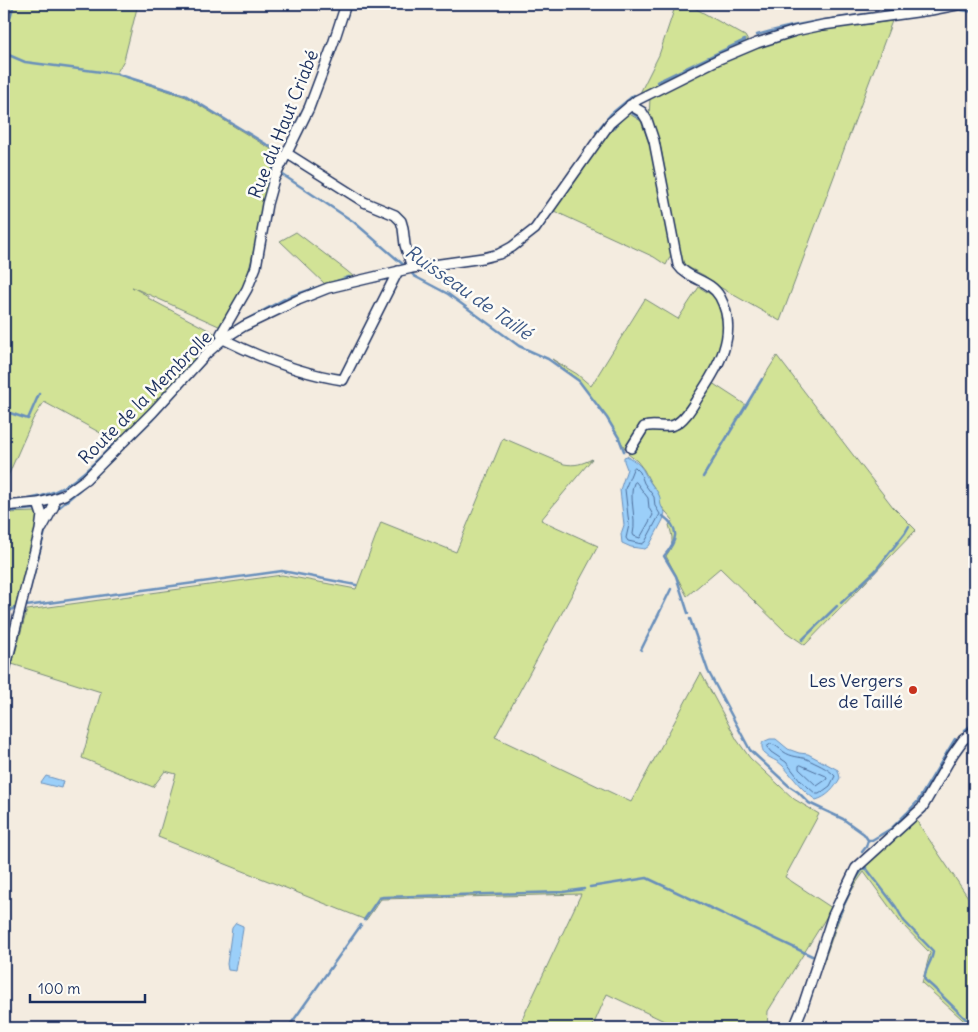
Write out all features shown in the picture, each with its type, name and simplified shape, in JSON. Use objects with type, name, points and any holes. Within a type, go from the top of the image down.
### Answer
[{"type":"street","name":"Rue du Haut Criabé","points":[[223,340],[221,334],[247,289],[256,267],[267,204],[278,170],[288,154],[310,108],[346,4]]},
{"type":"street","name":"Route de la Membrolle","points":[[4,506],[38,503],[53,499],[86,479],[153,412],[208,353],[244,326],[328,288],[406,269],[491,256],[512,247],[534,229],[610,123],[630,104],[719,59],[771,38],[823,25],[962,4]]},
{"type":"street","points":[[630,104],[642,112],[647,120],[654,141],[678,265],[684,272],[707,284],[719,296],[727,317],[728,332],[721,360],[691,408],[673,426],[654,425],[644,427],[632,448]]},
{"type":"street","points":[[223,340],[320,377],[343,380],[406,269],[401,221],[395,215],[364,202],[288,154]]},
{"type":"street","points":[[40,530],[52,511],[54,506],[53,499]]},
{"type":"street","points":[[4,674],[40,530],[42,515],[38,503]]},
{"type":"street","points":[[794,1028],[833,915],[856,868],[922,808],[953,754],[963,740],[974,731]]},
{"type":"green space","points":[[4,4],[138,4],[124,60],[116,74],[186,97],[279,154],[272,167],[273,170],[247,278],[241,293],[221,327],[132,287],[148,296],[148,298],[216,334],[215,339],[117,442],[44,402],[33,419],[4,485]]},
{"type":"green space","points":[[676,4],[691,6],[745,36],[748,41],[701,62],[639,95],[659,55]]},
{"type":"green space","points":[[892,21],[780,321],[684,265],[680,254],[661,149],[649,118],[650,98],[725,60],[756,47],[817,31]]},
{"type":"green space","points":[[628,113],[641,121],[652,152],[670,242],[671,255],[666,265],[654,257],[554,211],[608,135]]},
{"type":"green space","points":[[296,232],[354,277],[326,285],[280,241]]},
{"type":"green space","points":[[699,287],[715,297],[728,324],[709,381],[746,405],[777,356],[893,507],[916,530],[805,645],[786,632],[720,568],[687,596],[666,556],[672,545],[669,525],[673,520],[660,505],[657,492],[644,470],[628,454],[633,450],[630,447],[626,450],[607,418],[579,381],[552,359],[577,374],[591,386],[645,299],[678,319]]},
{"type":"green space","points":[[503,438],[564,464],[578,464],[592,459],[541,520],[598,546],[495,737],[631,802],[701,673],[737,740],[750,758],[794,799],[819,814],[785,877],[832,908],[768,1011],[767,1028],[679,1028],[607,994],[592,1028],[518,1028],[581,894],[381,899],[366,920],[158,837],[176,774],[165,771],[153,787],[82,758],[101,692],[12,664],[27,610],[282,575],[356,589],[381,522],[456,552]]},
{"type":"green space","points":[[36,512],[38,525],[18,606],[4,614],[4,513]]},
{"type":"green space","points":[[916,820],[974,906],[974,1028],[922,983],[930,953],[901,923],[864,872],[845,904],[822,963],[840,913],[863,865]]},
{"type":"water","points":[[627,456],[641,467],[658,493],[665,512],[663,520],[649,546],[645,549],[631,547],[622,543],[621,534],[624,525],[620,490],[627,469],[624,457]]},
{"type":"water","points":[[770,739],[776,739],[788,749],[808,754],[838,770],[840,778],[836,785],[830,792],[816,800],[802,788],[781,764],[764,753],[762,743]]},
{"type":"water","points":[[46,776],[63,781],[61,788],[41,783]]},
{"type":"water","points":[[236,923],[243,926],[243,929],[236,971],[228,970],[227,964],[232,928]]},
{"type":"waterway","points":[[4,39],[14,4]]},
{"type":"waterway","points":[[757,35],[820,21],[927,5]]},
{"type":"waterway","points":[[962,10],[974,12]]},
{"type":"waterway","points":[[657,82],[745,40]]},
{"type":"waterway","name":"Ruisseau de Taillé","points":[[4,53],[25,62],[117,74],[185,95],[279,152],[280,155],[272,167],[273,169]]},
{"type":"waterway","points":[[596,132],[611,114],[634,95]]},
{"type":"waterway","points":[[629,111],[642,120]]},
{"type":"waterway","points":[[610,131],[620,120]]},
{"type":"waterway","name":"Ruisseau de Taillé","points":[[280,173],[354,222],[406,267]]},
{"type":"waterway","points":[[517,248],[530,238]]},
{"type":"waterway","name":"Ruisseau de Taillé","points":[[410,271],[414,276],[448,294],[519,346],[548,359],[579,381],[607,418],[619,438],[624,451]]},
{"type":"waterway","points":[[235,326],[288,297],[349,277]]},
{"type":"waterway","points":[[373,282],[390,278]]},
{"type":"waterway","points":[[106,465],[153,419],[213,353]]},
{"type":"waterway","points":[[703,477],[762,379]]},
{"type":"waterway","points":[[4,411],[28,419],[39,394]]},
{"type":"waterway","points":[[14,501],[47,494],[71,483],[115,443]]},
{"type":"waterway","points":[[56,510],[84,486]]},
{"type":"waterway","points":[[12,511],[35,509]]},
{"type":"waterway","name":"Ruisseau de Taillé","points":[[663,516],[675,530],[672,545],[664,556],[676,576],[688,613]]},
{"type":"waterway","points":[[841,603],[875,571],[909,526]]},
{"type":"waterway","points":[[24,610],[46,528]]},
{"type":"waterway","points":[[26,606],[282,571],[356,585]]},
{"type":"waterway","points":[[641,650],[671,589]]},
{"type":"waterway","points":[[802,640],[837,606]]},
{"type":"waterway","points":[[4,615],[14,608]]},
{"type":"waterway","name":"Ruisseau de Taillé","points":[[690,619],[708,671],[750,750],[809,803],[843,819],[864,834],[868,840],[862,852]]},
{"type":"waterway","points":[[4,687],[7,676]]},
{"type":"waterway","points":[[965,730],[974,723]]},
{"type":"waterway","points":[[868,840],[872,840],[892,828],[918,801],[955,739]]},
{"type":"waterway","name":"Ruisseau de Taillé","points":[[863,864],[896,907],[904,921],[933,951],[925,973],[925,980],[974,1027]]},
{"type":"waterway","points":[[856,879],[862,870],[866,868]]},
{"type":"waterway","points":[[590,887],[647,878],[812,956]]},
{"type":"waterway","points":[[832,931],[853,885]]},
{"type":"waterway","points":[[364,920],[379,898],[383,897],[563,892],[584,889]]},
{"type":"waterway","points":[[288,1028],[361,925]]},
{"type":"place","name":"Les Vergers de Taillé","points":[[913,690]]}]
